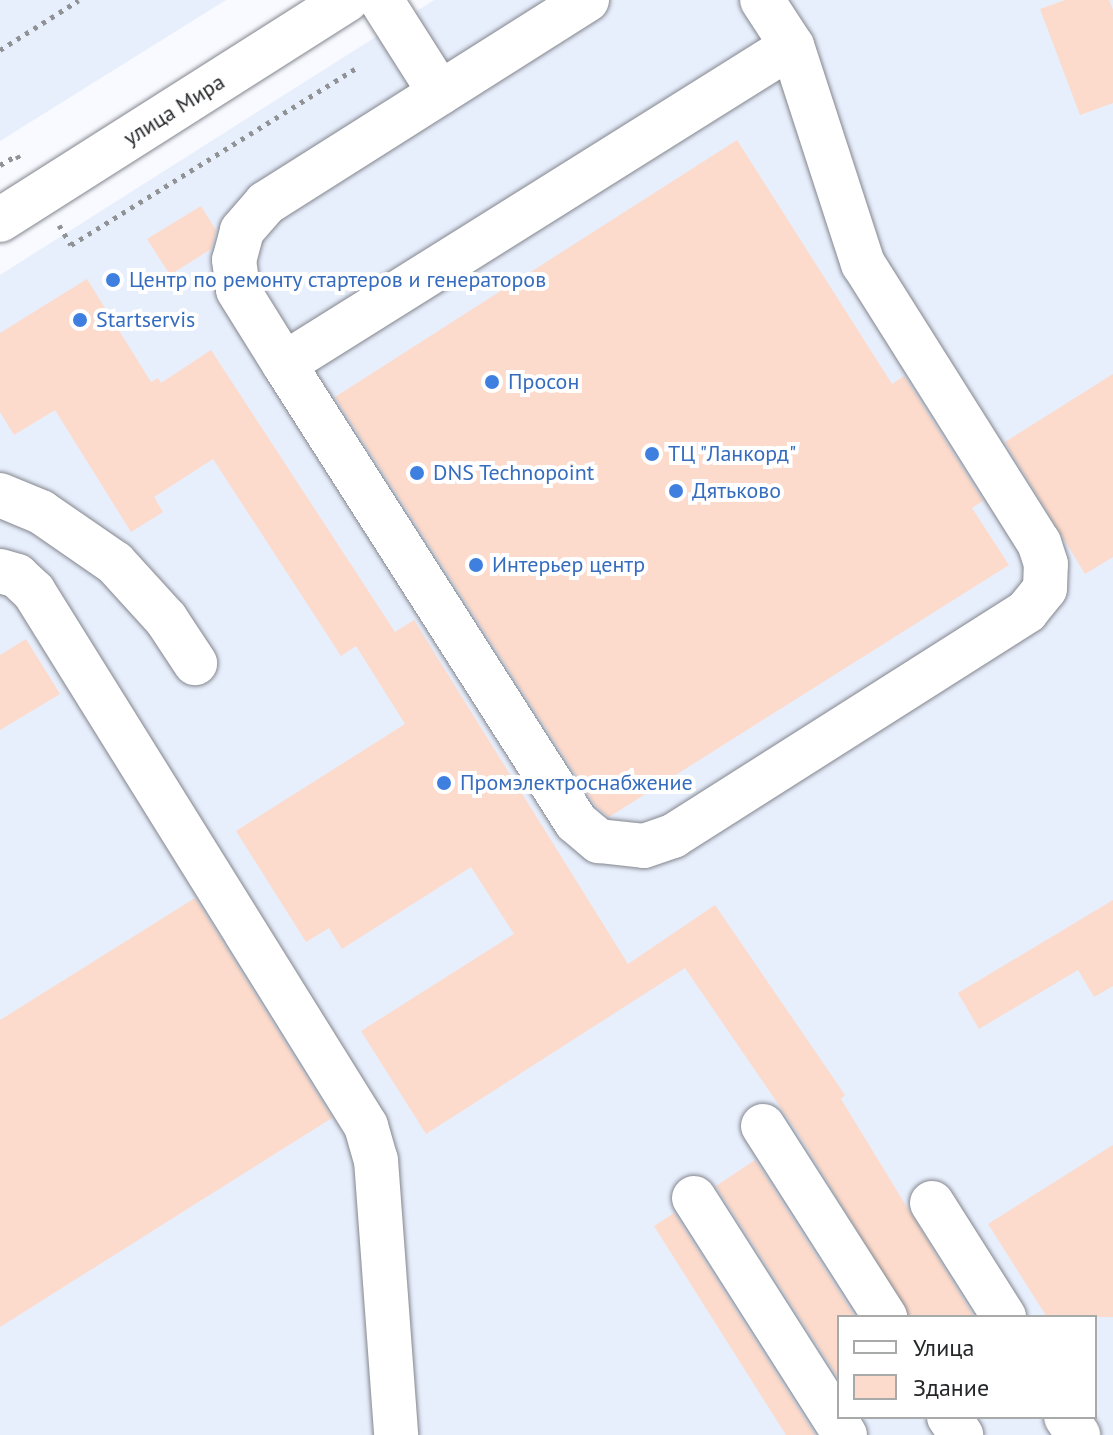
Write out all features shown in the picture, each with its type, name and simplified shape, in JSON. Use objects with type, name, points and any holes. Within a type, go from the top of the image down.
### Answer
[{"type":"main road","name":"улица Мира","points":[[0,220],[347,0]]},
{"type":"main road","points":[[381,0],[440,93]]},
{"type":"main road","points":[[587,0],[266,203],[242,231],[234,260],[238,290],[576,822],[599,841],[644,846],[673,836],[1027,611],[1045,589],[1046,564],[1039,543],[863,264],[792,46],[762,0]]},
{"type":"main road","points":[[284,364],[792,46]]},
{"type":"main road","points":[[0,495],[41,512],[115,563],[166,619],[195,663]]},
{"type":"main road","points":[[0,571],[17,576],[34,592],[366,1126],[376,1160],[396,1435]]},
{"type":"main road","points":[[763,1126],[884,1315]]},
{"type":"main road","points":[[694,1198],[845,1435]]},
{"type":"main road","points":[[932,1203],[1003,1315]]},
{"type":"path","points":[[0,50],[79,0]]},
{"type":"path","points":[[0,165],[17,155],[71,245],[357,68]]},
{"type":"shaded area","points":[[0,0],[226,0],[0,141]]},
{"type":"shaded area","points":[[434,0],[1113,0],[1113,1435],[0,1435],[0,275]]},
{"type":"building","points":[[1065,0],[1109,0],[1113,10],[1113,103],[1080,115],[1040,9]]},
{"type":"building","name":"ТЦ \"Ланкорд\"","points":[[737,140],[892,384],[904,376],[983,501],[972,508],[1009,565],[609,817],[595,805],[335,397]]},
{"type":"building","points":[[201,206],[216,230],[211,249],[170,275],[147,239]]},
{"type":"building","points":[[87,279],[151,382],[158,378],[161,383],[211,350],[395,632],[414,620],[628,964],[715,905],[845,1095],[841,1099],[973,1315],[909,1315],[798,1133],[685,968],[426,1134],[361,1031],[514,934],[471,867],[342,949],[329,928],[306,942],[236,831],[405,724],[356,646],[341,656],[213,459],[154,497],[163,512],[131,532],[55,410],[14,435],[0,412],[0,333]]},
{"type":"building","points":[[1113,374],[1113,557],[1085,574],[1005,442]]},
{"type":"building","points":[[26,639],[60,694],[0,730],[0,655]]},
{"type":"building","points":[[195,898],[332,1118],[0,1327],[0,1020]]},
{"type":"building","points":[[1113,900],[1113,986],[1094,997],[1078,970],[979,1029],[958,993]]},
{"type":"building","points":[[1113,1145],[1113,1317],[1046,1315],[988,1224]]},
{"type":"building","points":[[755,1160],[854,1315],[837,1315],[837,1376],[716,1186]]},
{"type":"building","points":[[674,1213],[815,1435],[786,1435],[654,1226]]},
{"type":"place","name":"Центр по ремонту стартеров и генераторов","points":[[113,280]]},
{"type":"place","name":"Startservis","points":[[80,320]]},
{"type":"place","name":"Просон","points":[[492,382]]},
{"type":"place","name":"ТЦ \"Ланкорд\"","points":[[652,454]]},
{"type":"place","name":"DNS Technopoint","points":[[417,473]]},
{"type":"place","name":"Дятьково","points":[[676,491]]},
{"type":"place","name":"Интерьер центр","points":[[476,565]]},
{"type":"place","name":"Промэлектроснабжение","points":[[444,783]]}]
